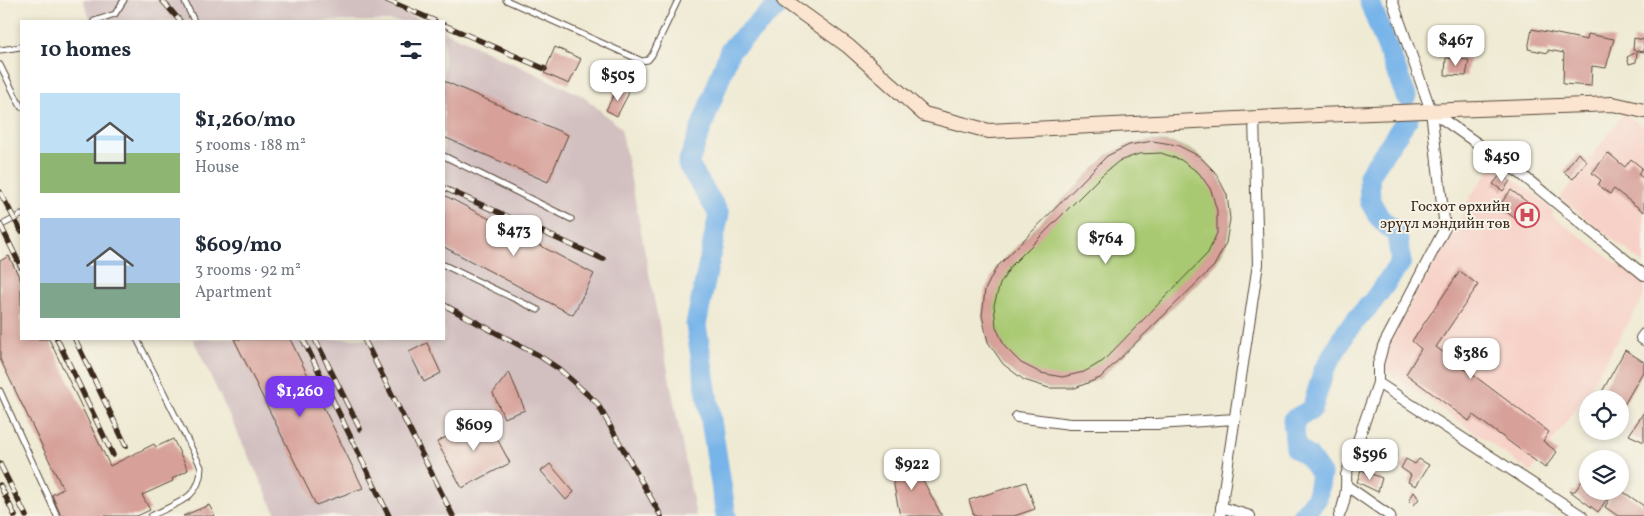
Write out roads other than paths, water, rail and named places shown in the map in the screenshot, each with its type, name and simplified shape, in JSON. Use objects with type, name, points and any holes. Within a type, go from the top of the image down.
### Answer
[{"type":"street","points":[[784,0],[848,46],[924,114],[989,131],[1254,117],[1613,104],[1644,111]]},
{"type":"street","points":[[1339,516],[1344,506],[1347,486],[1346,475],[1378,383],[1378,364],[1383,346],[1445,228],[1431,111],[1392,0]]},
{"type":"street","points":[[1431,111],[1521,174],[1644,275]]},
{"type":"street","points":[[1250,516],[1221,512],[1258,264],[1254,117]]},
{"type":"street","points":[[1644,334],[1641,338],[1644,340]]},
{"type":"street","points":[[1378,383],[1582,516]]},
{"type":"street","points":[[1017,417],[1080,424],[1157,424],[1235,418]]},
{"type":"street","points":[[1347,486],[1390,516]]},
{"type":"lane","points":[[97,20],[115,14],[124,0]]},
{"type":"lane","points":[[184,0],[194,20]]},
{"type":"lane","points":[[506,0],[642,61],[648,60],[652,55],[678,0]]},
{"type":"lane","points":[[0,50],[20,47]]},
{"type":"lane","points":[[0,65],[20,105]]},
{"type":"lane","points":[[445,156],[571,219]]},
{"type":"lane","points":[[0,226],[20,216]]},
{"type":"lane","points":[[445,266],[538,310]]},
{"type":"lane","points":[[138,340],[201,467],[201,479],[193,494],[151,516]]},
{"type":"lane","points":[[0,391],[57,516]]},
{"type":"waterway","points":[[1369,0],[1406,96]]},
{"type":"waterway","points":[[726,516],[696,325],[719,214],[688,164],[730,50],[776,7]]},
{"type":"waterway","points":[[1302,516],[1317,498],[1321,474],[1309,457],[1296,448],[1293,420],[1312,409],[1324,370],[1348,329],[1373,301],[1401,262],[1397,235],[1379,217],[1370,201],[1369,175],[1408,118]]},
{"type":"railway","points":[[162,0],[179,20]]},
{"type":"railway","points":[[387,0],[433,20]]},
{"type":"railway","points":[[445,25],[545,69]]},
{"type":"railway","points":[[445,188],[603,259]]},
{"type":"railway","points":[[0,192],[20,229]]},
{"type":"railway","points":[[0,224],[20,265]]},
{"type":"railway","points":[[445,306],[538,355],[559,369],[597,403],[661,516]]},
{"type":"railway","points":[[57,340],[113,455]]},
{"type":"railway","points":[[75,340],[126,446]]},
{"type":"railway","points":[[303,340],[389,516]]},
{"type":"railway","points":[[316,340],[360,429]]},
{"type":"railway","points":[[365,340],[453,516]]},
{"type":"railway","points":[[0,464],[26,516]]},
{"type":"railway","points":[[0,485],[15,516]]},
{"type":"place","name":"Госхот өрхийн эрүүл мэндийн төв","points":[[1527,215]]}]
